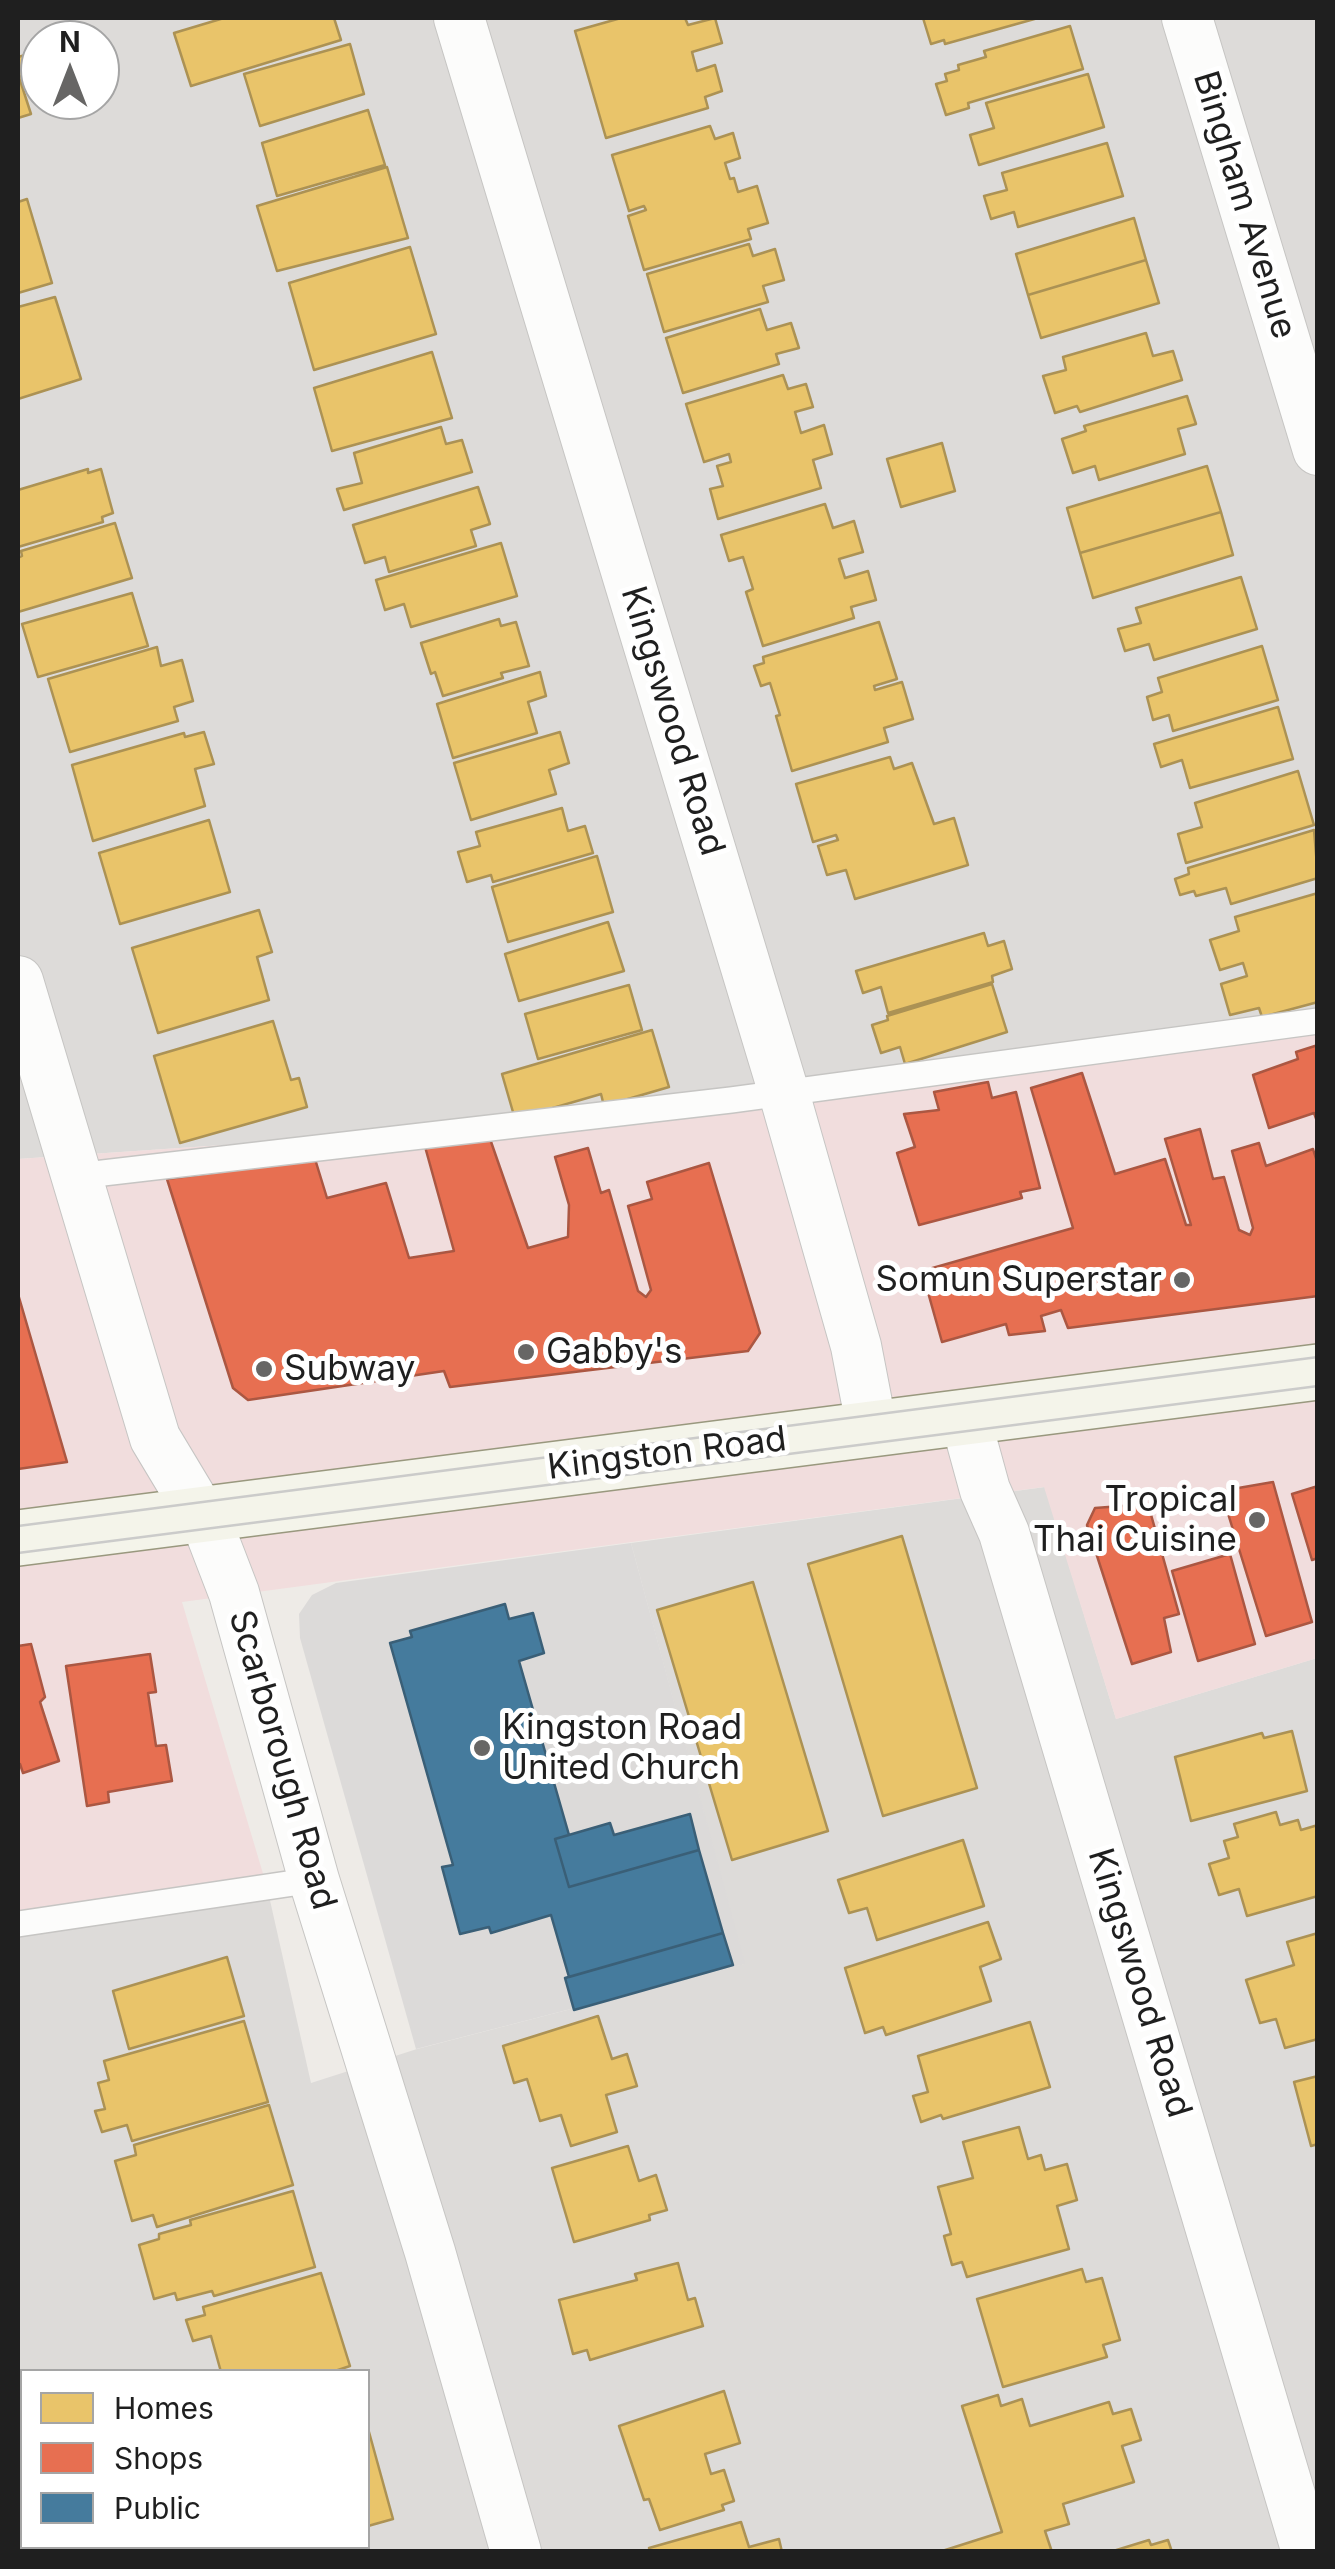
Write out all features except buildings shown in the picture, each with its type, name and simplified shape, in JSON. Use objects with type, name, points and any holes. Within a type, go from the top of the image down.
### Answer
[{"type":"main road","name":"Kingston Road","points":[[18,1538],[1318,1372]]},
{"type":"street","name":"Kingswood Road","points":[[459,18],[784,1093],[856,1346],[872,1429]]},
{"type":"street","name":"Bingham Avenue","points":[[1188,18],[1318,450]]},
{"type":"street","name":"Scarborough Road","points":[[18,981],[155,1438],[199,1512],[234,1592],[314,1880],[430,2252],[516,2552]]},
{"type":"street","name":"Kingswood Road","points":[[965,1417],[985,1490],[1004,1533],[1307,2552]]},
{"type":"lane","points":[[77,1176],[784,1093],[1318,1021]]},
{"type":"lane","points":[[18,1924],[314,1880]]},
{"type":"shaded area","points":[[18,18],[1317,18],[1317,1010],[503,1126],[18,1159]]},
{"type":"shaded area","points":[[1317,1010],[1317,1658],[1116,1719],[1044,1487],[182,1602],[267,1887],[18,1921],[18,1159],[503,1126]]},
{"type":"shaded area","points":[[1045,1487],[1116,1719],[1317,1658],[1317,2551],[18,2551],[18,1921],[267,1887],[311,2083],[417,2049],[744,1964],[631,1543]]},
{"type":"shaded area","points":[[631,1543],[745,1964],[416,2049],[300,1638],[299,1614],[312,1595],[336,1583]]},
{"type":"tram line","points":[[18,1526],[1318,1357]]},
{"type":"tram line","points":[[18,1553],[1318,1386]]},
{"type":"place","name":"Somun Superstar","points":[[1182,1280]]},
{"type":"place","name":"Gabby's","points":[[526,1352]]},
{"type":"place","name":"Subway","points":[[264,1369]]},
{"type":"place","name":"Tropical Thai Cuisine","points":[[1257,1520]]},
{"type":"place","name":"Kingston Road United Church","points":[[482,1748]]}]
